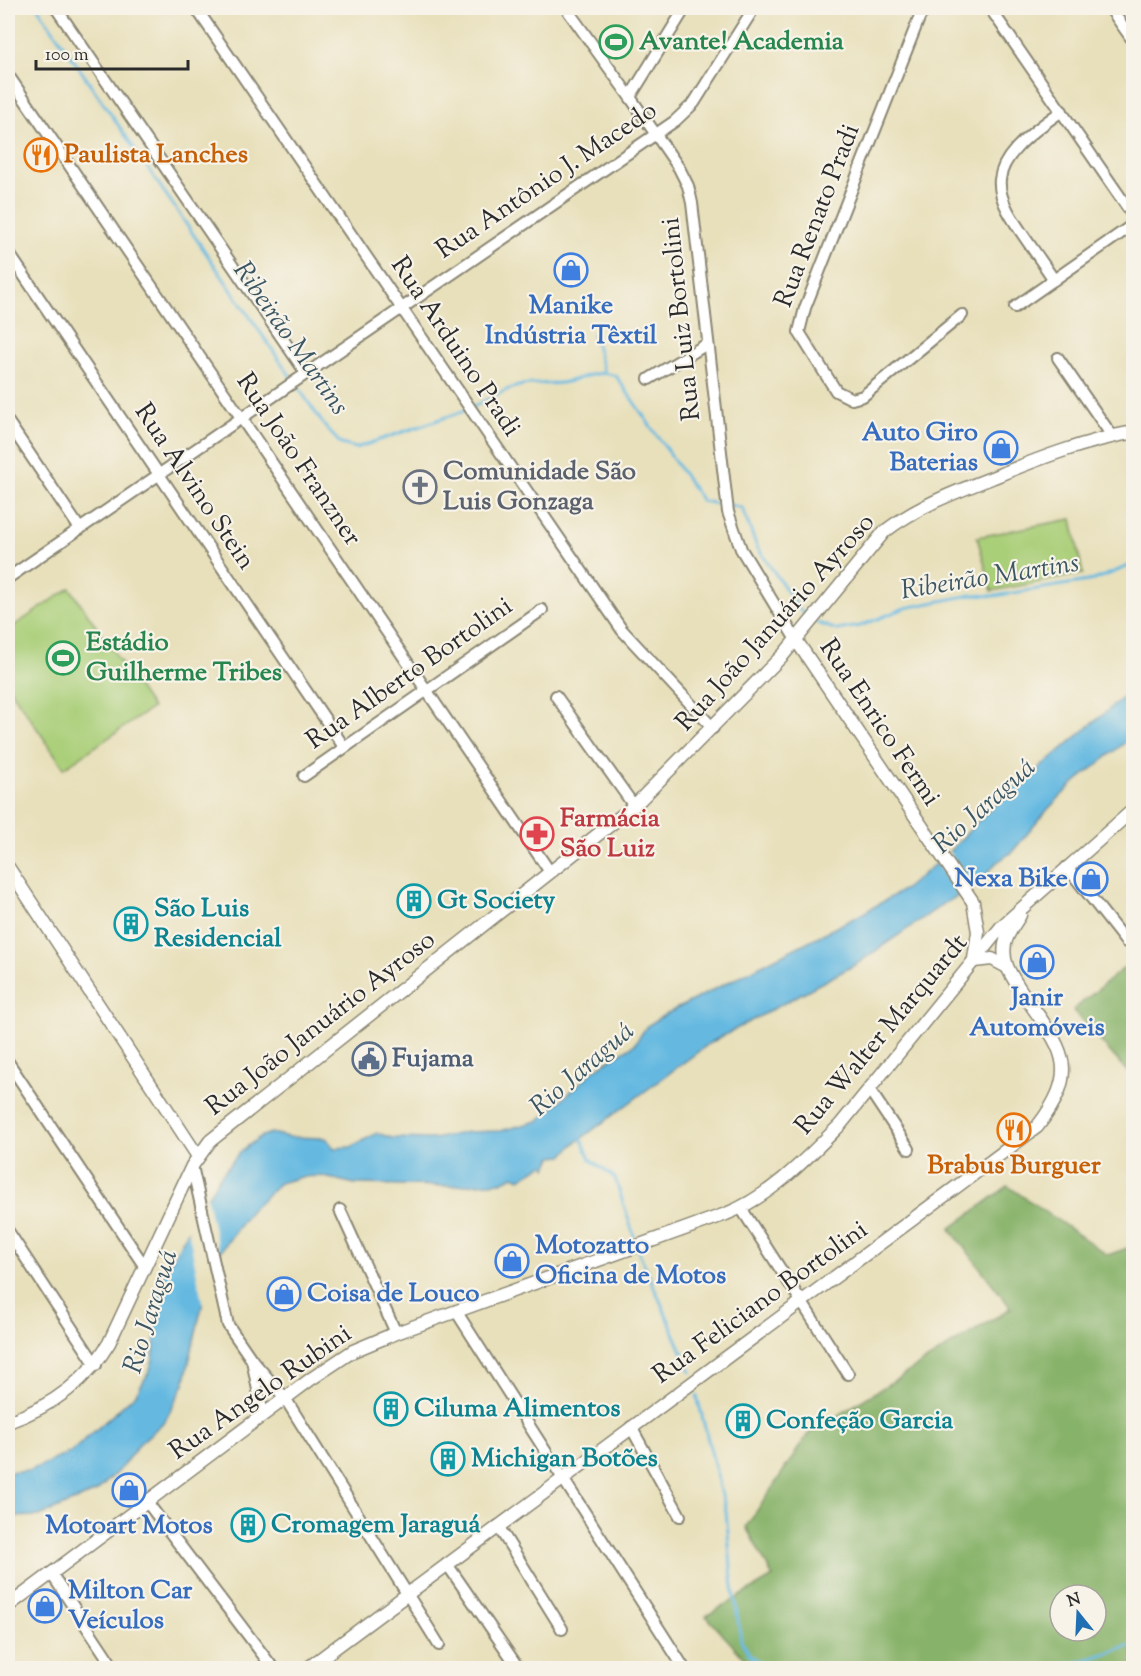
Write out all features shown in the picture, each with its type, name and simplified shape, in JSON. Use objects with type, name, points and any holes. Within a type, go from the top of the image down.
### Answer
[{"type":"main road","name":"Rua João Januário Ayroso","points":[[8,1422],[48,1403],[72,1387],[96,1365],[194,1161],[235,1119],[634,806],[713,728],[796,640],[884,532],[904,517],[926,505],[1059,451],[1134,432]]},
{"type":"main road","name":"Rua Enrico Fermi","points":[[796,640],[972,900],[978,922],[974,960]]},
{"type":"main road","name":"Rua Walter Marquardt","points":[[637,1246],[741,1208],[765,1193],[812,1153],[869,1089],[1002,926],[1134,809]]},
{"type":"main road","points":[[8,867],[194,1161]]},
{"type":"main road","points":[[974,960],[992,959],[1005,966],[1007,937],[1029,902]]},
{"type":"main road","name":"Rua Feliciano Bortolini","points":[[308,1668],[802,1299],[1037,1127],[1053,1106],[1062,1088],[1065,1067],[1059,1050],[1005,966]]},
{"type":"main road","name":"Rua Angelo Rubini","points":[[8,1606],[285,1398],[353,1351],[396,1333],[637,1246]]},
{"type":"street","points":[[57,8],[298,378]]},
{"type":"street","name":"Rua Arduino Pradi","points":[[196,8],[622,630],[713,728]]},
{"type":"street","name":"Rua Luiz Bortolini","points":[[566,8],[630,97],[688,186],[692,202],[728,512],[741,549],[796,640]]},
{"type":"street","points":[[630,97],[685,8]]},
{"type":"street","name":"Rua Antônio J. Macedo","points":[[8,578],[656,135],[694,103],[754,8]]},
{"type":"street","name":"Rua Renato Pradi","points":[[928,8],[920,16],[805,308],[799,332],[836,392],[852,399],[863,396],[962,315]]},
{"type":"street","points":[[990,8],[1134,217]]},
{"type":"street","points":[[1110,8],[1134,42]]},
{"type":"street","name":"Rua João Franzner","points":[[8,75],[550,872]]},
{"type":"street","points":[[1054,280],[1002,201],[999,177],[1003,164],[1013,149],[1026,136],[1062,111]]},
{"type":"street","points":[[1015,307],[1134,224]]},
{"type":"street","name":"Rua Alvino Stein","points":[[8,252],[344,747]]},
{"type":"street","points":[[649,380],[707,344]]},
{"type":"street","points":[[1058,358],[1112,436]]},
{"type":"street","points":[[8,422],[80,529]]},
{"type":"street","name":"Rua Alberto Bortolini","points":[[304,776],[542,610]]},
{"type":"street","points":[[556,696],[634,806]]},
{"type":"street","points":[[1067,867],[1126,942]]},
{"type":"street","points":[[8,1062],[145,1267]]},
{"type":"street","points":[[869,1089],[909,1149]]},
{"type":"street","points":[[194,1161],[196,1190],[225,1315],[233,1336],[285,1398],[439,1645]]},
{"type":"street","points":[[741,1208],[802,1299],[848,1374]]},
{"type":"street","points":[[340,1210],[396,1333]]},
{"type":"street","points":[[8,1231],[96,1365]]},
{"type":"street","points":[[456,1311],[684,1668]]},
{"type":"street","points":[[252,1360],[263,1415]]},
{"type":"street","points":[[631,1427],[680,1516]]},
{"type":"street","points":[[147,1502],[273,1668]]},
{"type":"street","points":[[498,1526],[562,1629]]},
{"type":"street","points":[[447,1564],[515,1663]]},
{"type":"street","points":[[51,1573],[114,1668]]},
{"type":"green space","points":[[1072,519],[1083,574],[992,591],[977,537]]},
{"type":"green space","name":"Estádio Guilherme Tribes","points":[[70,588],[152,708],[64,768],[8,686],[8,630]]},
{"type":"green space","points":[[1133,960],[1133,1078],[1073,1010]]},
{"type":"green space","points":[[1008,1186],[1108,1255],[1133,1246],[1133,1668],[753,1668],[706,1616],[773,1577],[746,1527],[808,1434],[1011,1308],[950,1229]]},
{"type":"water","points":[[1133,689],[1133,736],[1073,784],[1049,808],[1012,852],[996,863],[975,887],[945,903],[858,963],[710,1043],[574,1144],[563,1156],[552,1157],[547,1168],[544,1164],[520,1179],[514,1176],[501,1182],[450,1186],[355,1184],[320,1176],[301,1177],[280,1183],[250,1211],[218,1255],[205,1293],[184,1384],[165,1421],[139,1444],[121,1468],[96,1492],[39,1516],[8,1517],[8,1472],[31,1470],[71,1452],[136,1394],[149,1372],[153,1359],[161,1278],[218,1179],[239,1153],[260,1137],[271,1133],[288,1137],[326,1138],[334,1148],[351,1147],[377,1133],[392,1138],[434,1139],[468,1132],[500,1131],[538,1121],[598,1067],[634,1045],[647,1026],[666,1014],[860,915],[905,889],[946,855],[984,815]]},
{"type":"pier","points":[[947,849],[975,890],[961,898],[935,860]]},
{"type":"pier","points":[[206,1194],[220,1257],[204,1312],[188,1228]]},
{"type":"waterway","name":"Ribeirão Martins","points":[[38,8],[326,428],[341,444],[356,448],[467,410]]},
{"type":"waterway","points":[[593,334],[604,373]]},
{"type":"waterway","name":"Ribeirão Martins","points":[[473,407],[522,385],[561,383],[603,373],[616,376],[702,501],[723,505]]},
{"type":"waterway","name":"Ribeirão Martins","points":[[730,505],[742,508],[757,547],[801,611],[810,618]]},
{"type":"waterway","name":"Ribeirão Martins","points":[[815,622],[837,630],[860,626],[905,608],[971,595],[994,596],[1094,580],[1134,564]]},
{"type":"waterway","points":[[580,1135],[590,1159],[615,1178],[634,1236]]},
{"type":"waterway","points":[[638,1250],[691,1372]]},
{"type":"waterway","points":[[697,1396],[726,1511],[732,1579],[741,1641],[749,1654],[766,1668]]},
{"type":"waterway","points":[[1047,1668],[1078,1662],[1134,1645]]},
{"type":"place","name":"Avante! Academia","points":[[616,42]]},
{"type":"place","name":"Paulista Lanches","points":[[41,155]]},
{"type":"place","name":"Manike Indústria Têxtil","points":[[571,270]]},
{"type":"place","name":"Auto Giro Baterias","points":[[1001,448]]},
{"type":"place","name":"Comunidade São Luis Gonzaga","points":[[420,487]]},
{"type":"place","name":"Estádio Guilherme Tribes","points":[[63,658]]},
{"type":"place","name":"Farmácia São Luiz","points":[[537,834]]},
{"type":"place","name":"Nexa Bike","points":[[1091,879]]},
{"type":"place","name":"Gt Society","points":[[414,901]]},
{"type":"place","name":"São Luis Residencial","points":[[131,924]]},
{"type":"place","name":"Janir Automóveis","points":[[1037,962]]},
{"type":"place","name":"Fujama","points":[[369,1059]]},
{"type":"place","name":"Brabus Burguer","points":[[1014,1130]]},
{"type":"place","name":"Motozatto Oficina de Motos","points":[[512,1261]]},
{"type":"place","name":"Coisa de Louco","points":[[284,1294]]},
{"type":"place","name":"Ciluma Alimentos","points":[[391,1409]]},
{"type":"place","name":"Confeção Garcia","points":[[743,1421]]},
{"type":"place","name":"Michigan Botões","points":[[448,1459]]},
{"type":"place","name":"Motoart Motos","points":[[129,1490]]},
{"type":"place","name":"Cromagem Jaraguá","points":[[248,1525]]},
{"type":"place","name":"Milton Car Veículos","points":[[45,1606]]},
{"type":"water label","name":"Rio Jaraguá","points":[[985,807]]},
{"type":"water label","name":"Rio Jaraguá","points":[[583,1070]]},
{"type":"water label","name":"Rio Jaraguá","points":[[152,1312]]}]
